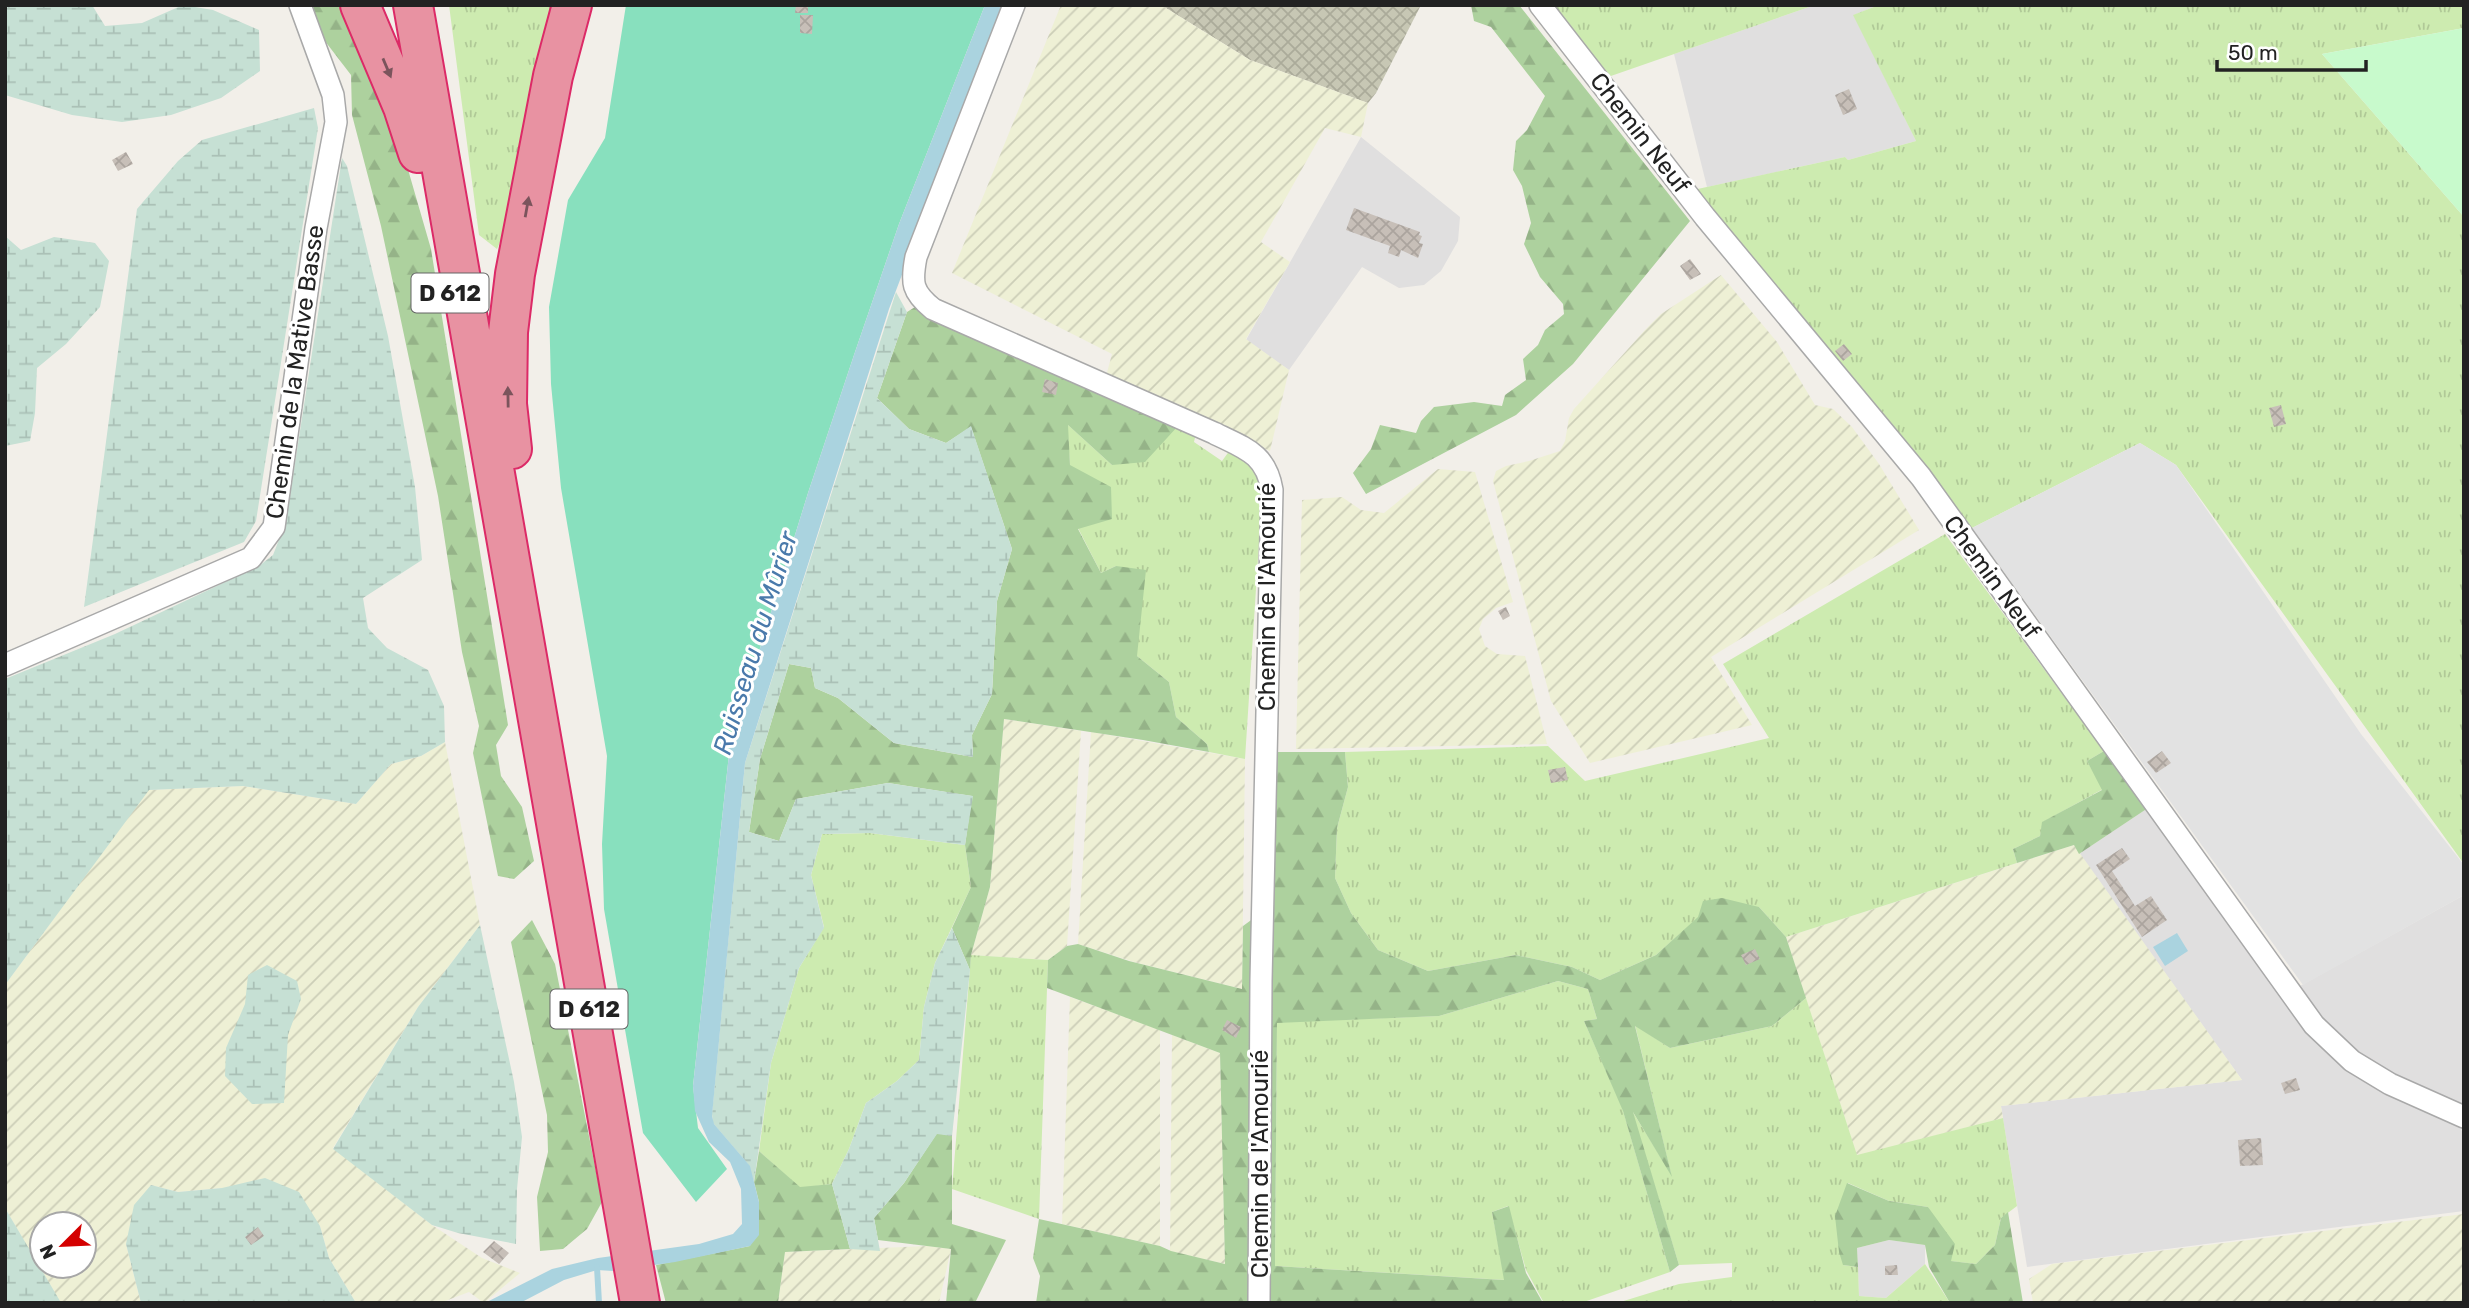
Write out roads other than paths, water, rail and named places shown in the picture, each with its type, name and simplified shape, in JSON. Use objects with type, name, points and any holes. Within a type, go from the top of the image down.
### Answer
[{"type":"highway","name":"D 612","points":[[360,5],[403,107],[425,175],[514,589]]},
{"type":"highway","name":"D 612","points":[[414,5],[640,1303]]},
{"type":"highway","name":"D 612","points":[[541,733],[508,404],[508,332],[532,177],[553,76],[572,5]]},
{"type":"street","name":"Chemin de la Mative Basse","points":[[5,665],[251,558],[274,527],[316,228],[336,122],[333,95],[300,5]]},
{"type":"street","name":"Chemin de l'Amourié","points":[[1014,5],[916,257],[912,276],[917,297],[933,309],[1251,451],[1262,461],[1269,473],[1272,490],[1262,968],[1259,1303]]},
{"type":"street","name":"Chemin Neuf","points":[[1540,5],[1705,217],[1921,477],[2314,1025],[2353,1061],[2381,1078],[2464,1117]]},
{"type":"water","points":[[985,5],[1004,5],[889,309],[745,763],[712,1116],[714,1124],[750,1166],[759,1202],[759,1235],[750,1246],[675,1262],[613,1271],[597,1270],[564,1280],[520,1303],[485,1303],[552,1269],[598,1258],[699,1244],[733,1234],[742,1224],[741,1189],[730,1162],[709,1142],[695,1111],[693,1086],[730,745],[808,493],[899,224]]},
{"type":"water","points":[[2177,933],[2188,951],[2165,966],[2153,947]]},
{"type":"waterway","name":"Ruisseau du Mûrier","points":[[597,1267],[599,1303]]}]
